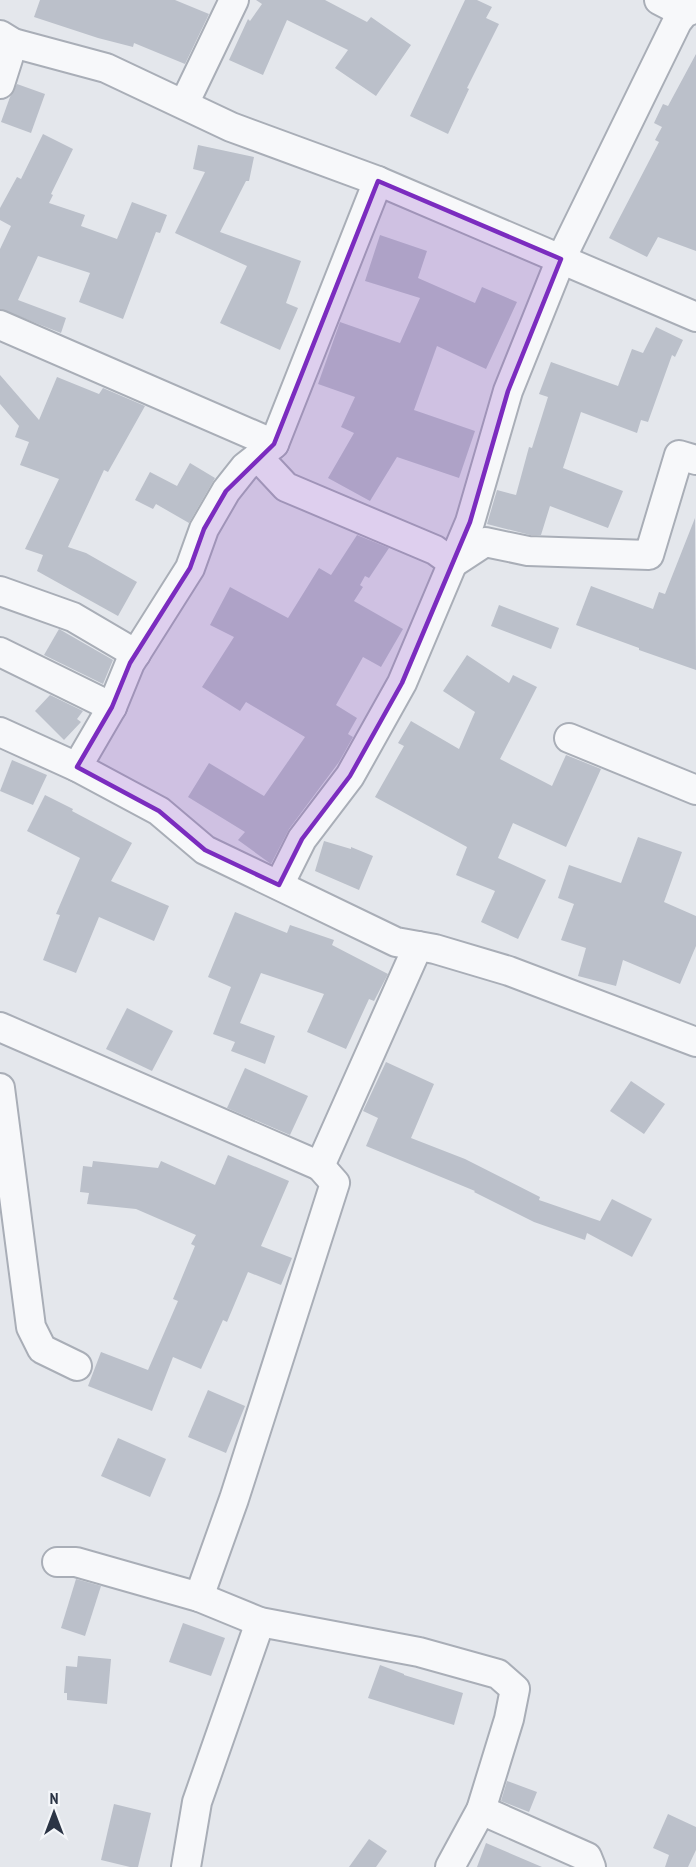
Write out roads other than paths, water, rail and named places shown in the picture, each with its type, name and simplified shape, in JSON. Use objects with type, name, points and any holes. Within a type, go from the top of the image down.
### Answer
[{"type":"street","points":[[184,104],[234,0]]},
{"type":"street","points":[[279,885],[302,839],[350,776],[402,683],[470,522],[508,391],[561,259],[677,22],[690,10],[659,0]]},
{"type":"street","points":[[0,84],[7,39],[106,68],[231,127],[378,181],[696,317]]},
{"type":"street","points":[[77,767],[112,707],[130,663],[190,568],[204,529],[226,491],[245,467],[266,451],[378,181]]},
{"type":"street","points":[[0,325],[266,451],[286,487],[435,550],[453,563]]},
{"type":"street","points":[[453,563],[485,542],[528,551],[649,555],[679,455],[696,460]]},
{"type":"street","points":[[0,591],[72,617],[136,654]]},
{"type":"street","points":[[0,652],[112,707]]},
{"type":"street","points":[[0,732],[77,767],[159,811],[205,850],[396,942],[509,971],[696,1041]]},
{"type":"street","points":[[569,738],[696,790]]},
{"type":"street","points":[[320,1166],[418,946]]},
{"type":"street","points":[[0,1027],[320,1166],[335,1183],[234,1499],[198,1597]]},
{"type":"street","points":[[0,1088],[32,1328],[42,1350],[77,1366]]},
{"type":"street","points":[[57,1562],[76,1562],[198,1597],[260,1622],[419,1652],[498,1674],[515,1689],[509,1719],[481,1810],[450,1867]]},
{"type":"street","points":[[186,1867],[197,1802],[260,1622]]},
{"type":"street","points":[[481,1810],[587,1857],[591,1867]]}]
